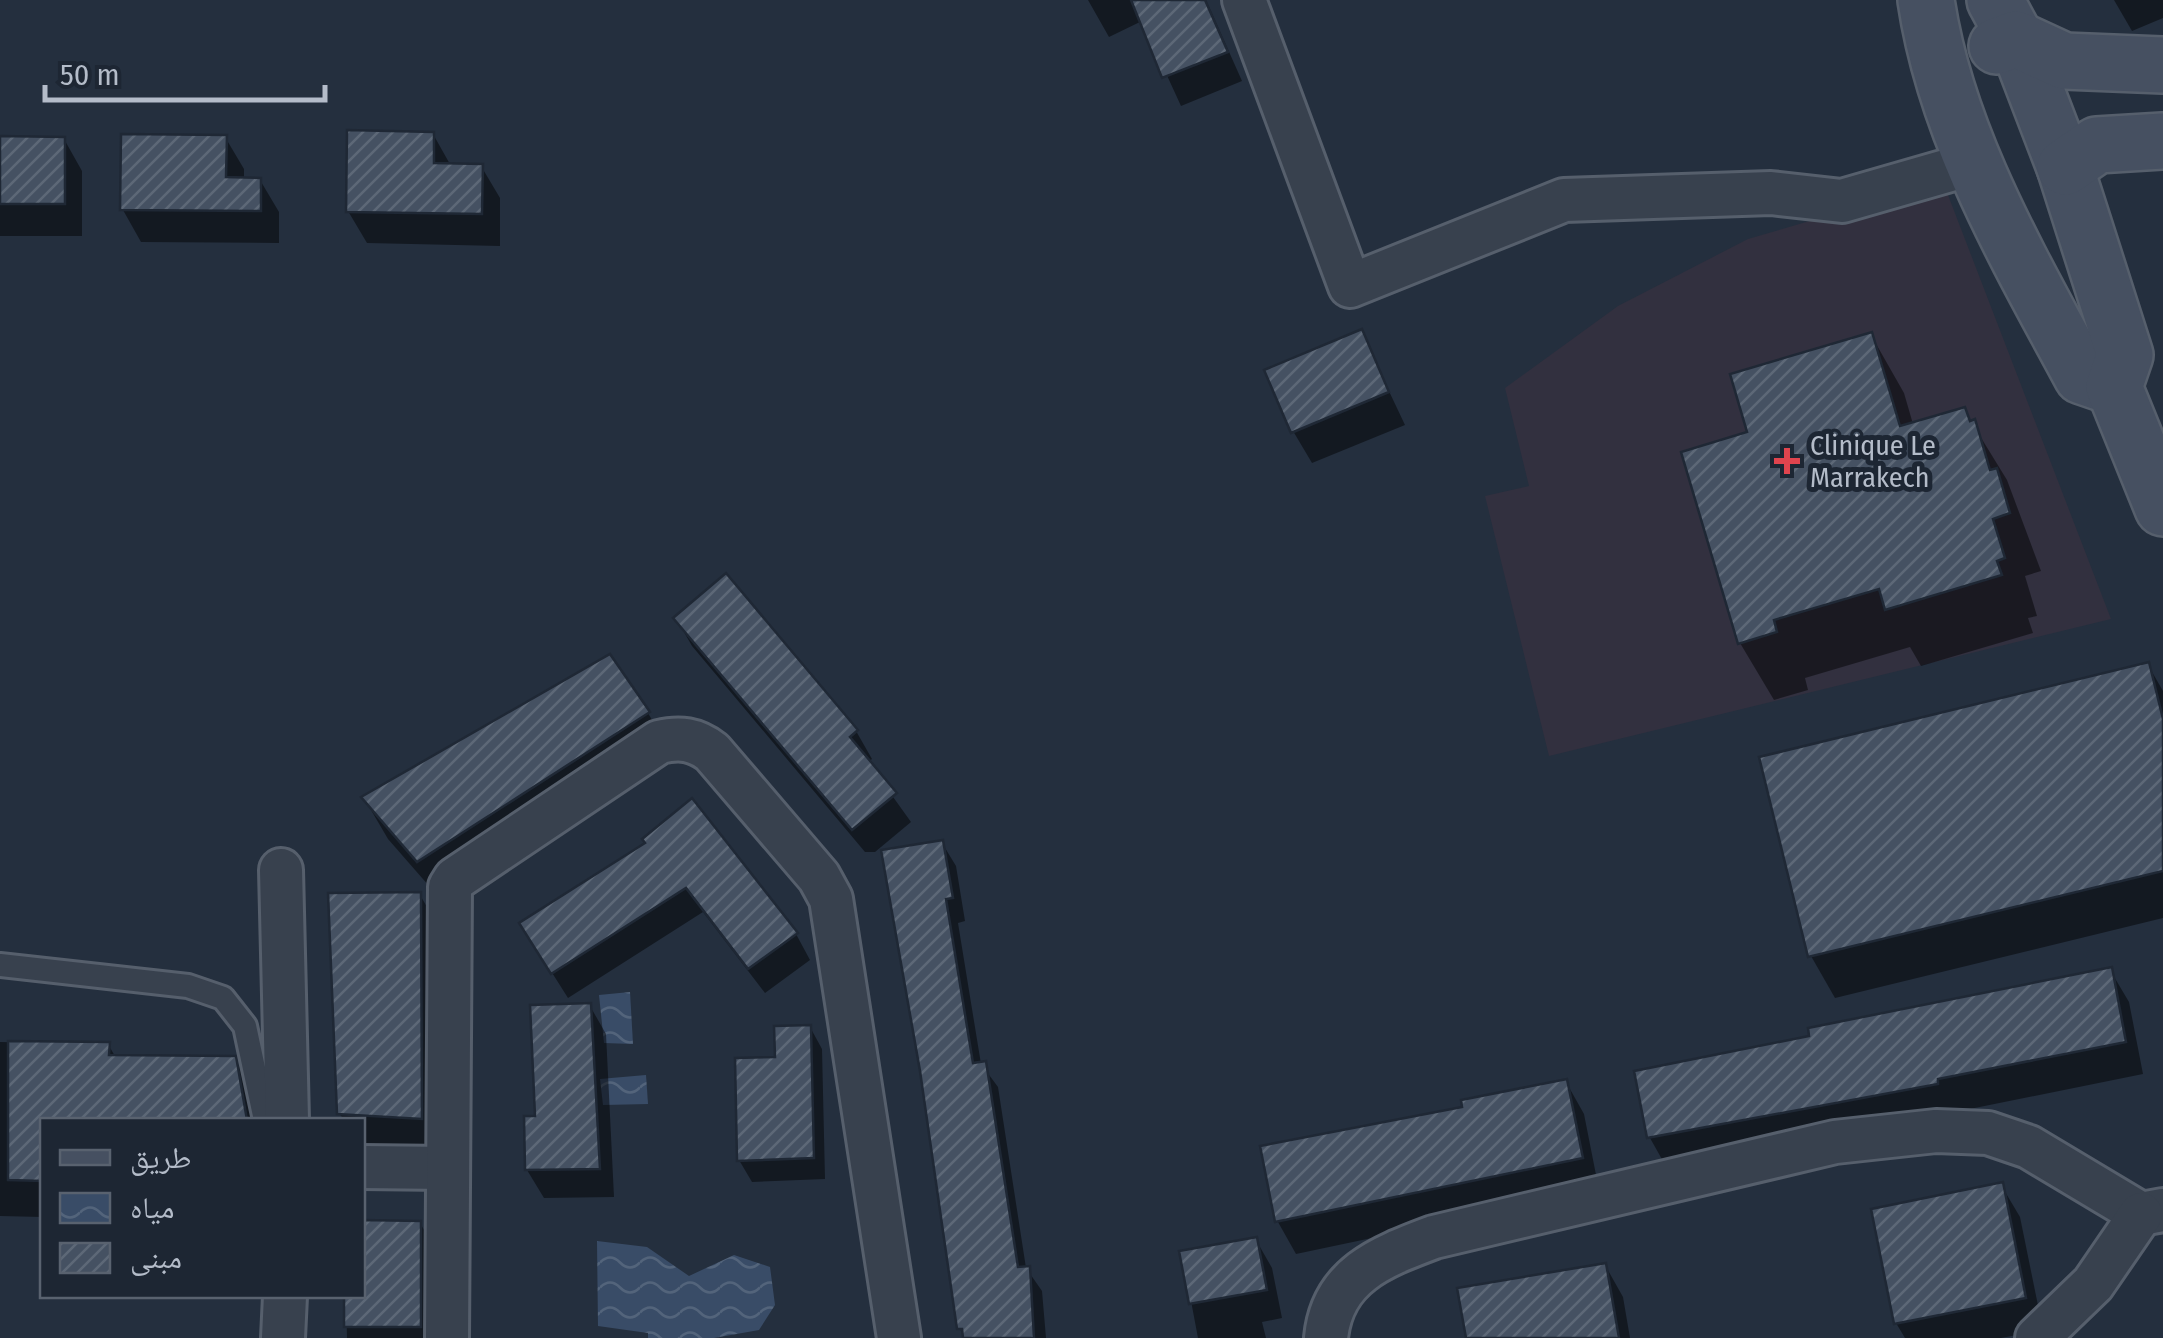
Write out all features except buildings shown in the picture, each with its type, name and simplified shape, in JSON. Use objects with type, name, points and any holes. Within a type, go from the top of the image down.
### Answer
[{"type":"street","points":[[1244,0],[1350,286],[1564,200],[1771,193],[1842,201],[1974,163]]},
{"type":"street","points":[[1926,0],[1939,65],[1974,163],[2019,259],[2082,376],[2114,387]]},
{"type":"street","points":[[1939,65],[2006,20]]},
{"type":"street","points":[[2006,20],[2064,61],[2163,64]]},
{"type":"street","points":[[2006,20],[2065,166],[2124,355],[2114,387],[2163,508]]},
{"type":"street","points":[[2065,166],[2098,145],[2163,141]]},
{"type":"street","points":[[2019,259],[2086,234]]},
{"type":"street","points":[[447,1338],[448,896],[455,879],[659,742],[674,738],[701,744],[818,878],[831,899],[899,1338]]},
{"type":"street","points":[[281,870],[287,1118]]},
{"type":"street","points":[[1326,1338],[1330,1311],[1351,1277],[1417,1243],[1834,1142],[1936,1131],[1988,1133],[2060,1163],[2152,1212],[2093,1284],[2037,1338]]},
{"type":"street","points":[[365,1168],[447,1168]]},
{"type":"street","points":[[283,1338],[284,1298]]},
{"type":"lane","points":[[0,965],[188,986],[223,998],[245,1026],[265,1118]]},
{"type":"shaded area","name":"Clinique Le Marrakech","points":[[1943,182],[2111,619],[1549,756],[1485,496],[1529,486],[1505,388],[1618,306],[1748,239]]},
{"type":"water","points":[[630,992],[633,1044],[604,1043],[599,995]]},
{"type":"water","points":[[646,1075],[648,1104],[603,1105],[600,1079]]},
{"type":"water","points":[[597,1241],[647,1247],[689,1276],[734,1255],[770,1267],[775,1305],[759,1330],[714,1338],[648,1338],[648,1333],[598,1326]]},
{"type":"place","name":"Clinique Le Marrakech","points":[[1787,461]]}]
